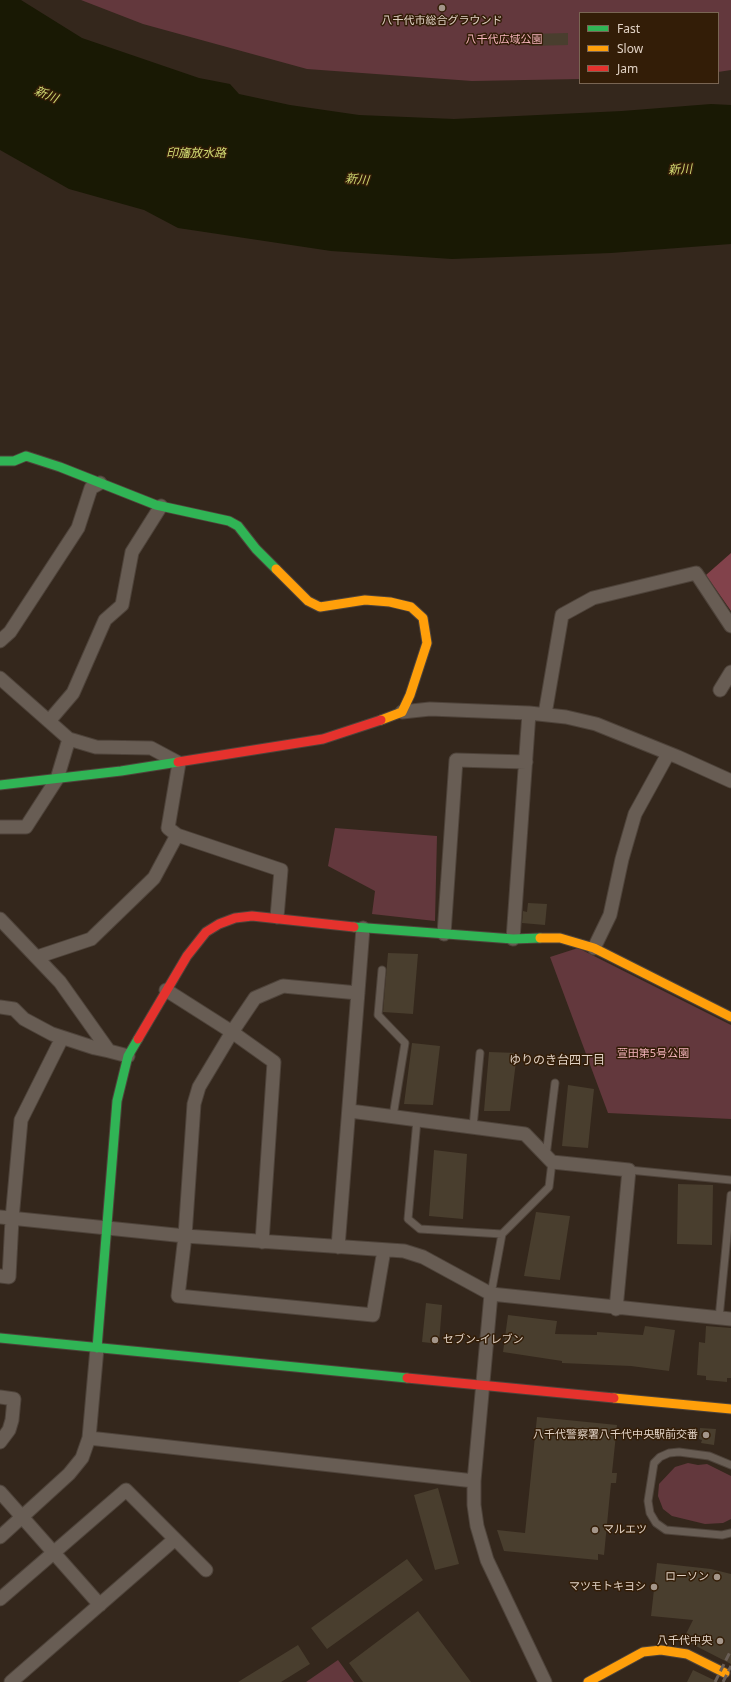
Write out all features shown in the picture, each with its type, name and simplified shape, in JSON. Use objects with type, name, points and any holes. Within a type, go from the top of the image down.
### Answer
[{"type":"street","points":[[0,461],[14,461],[26,456],[60,467],[162,506],[229,521],[238,526],[256,549],[308,601],[320,606],[365,600],[390,602],[411,607],[423,618],[427,643],[410,695],[402,712]]},
{"type":"street","points":[[0,642],[10,632],[78,528],[91,488],[100,483]]},
{"type":"street","points":[[48,721],[73,692],[105,620],[122,605],[132,552],[162,506]]},
{"type":"street","points":[[544,714],[562,615],[593,598],[696,573],[731,626]]},
{"type":"street","points":[[720,690],[731,672]]},
{"type":"street","points":[[0,678],[69,740],[96,746],[151,748],[179,763]]},
{"type":"street","points":[[0,785],[179,763],[323,739],[402,712],[430,709],[544,714],[566,717],[596,724],[731,781]]},
{"type":"street","points":[[513,939],[529,713]]},
{"type":"street","points":[[0,827],[26,826],[57,779],[69,740]]},
{"type":"street","points":[[594,948],[610,915],[622,859],[635,814],[668,754]]},
{"type":"street","points":[[444,934],[456,760],[526,762]]},
{"type":"street","points":[[179,763],[168,828],[177,835],[281,870],[277,917]]},
{"type":"street","points":[[37,957],[91,939],[154,878],[177,835]]},
{"type":"street","points":[[0,1536],[22,1518],[69,1474],[82,1458],[89,1438],[117,1101],[128,1056],[187,956],[206,932],[235,918],[252,916],[277,917],[364,928],[513,939],[560,938],[594,948],[731,1017]]},
{"type":"street","points":[[0,919],[60,982],[109,1051]]},
{"type":"street","points":[[338,1247],[364,928]]},
{"type":"street","points":[[358,993],[282,986],[255,998],[232,1032],[199,1087],[194,1104],[185,1236],[178,1296],[373,1315],[384,1250]]},
{"type":"street","points":[[166,990],[232,1032],[274,1062],[262,1242]]},
{"type":"street","points":[[0,1007],[14,1009],[24,1019],[62,1038],[128,1056]]},
{"type":"street","points":[[0,1276],[8,1277],[6,1218],[21,1120],[62,1038]]},
{"type":"street","points":[[350,1111],[525,1134],[549,1160],[629,1170],[616,1308]]},
{"type":"street","points":[[6,1218],[185,1236],[404,1251],[423,1257],[491,1294],[725,1319]]},
{"type":"street","points":[[491,1294],[484,1386],[474,1481],[474,1505],[477,1526],[487,1560],[545,1682]]},
{"type":"street","points":[[0,1338],[731,1409]]},
{"type":"street","points":[[0,1397],[14,1399],[12,1420],[9,1430],[0,1442]]},
{"type":"street","points":[[89,1438],[474,1481]]},
{"type":"street","points":[[0,1599],[126,1490],[206,1570]]},
{"type":"street","points":[[0,1492],[100,1605]]},
{"type":"street","points":[[12,1682],[175,1539]]},
{"type":"street","points":[[588,1682],[643,1652],[661,1650],[687,1654],[728,1675]]},
{"type":"lane","points":[[382,970],[378,1015],[405,1043],[393,1116]]},
{"type":"lane","points":[[473,1127],[480,1053]]},
{"type":"lane","points":[[491,1294],[502,1234],[549,1187],[549,1160],[555,1083]]},
{"type":"lane","points":[[417,1120],[408,1219],[420,1230],[502,1234]]},
{"type":"lane","points":[[629,1170],[731,1180]]},
{"type":"lane","points":[[725,1319],[731,1195]]},
{"type":"lane","points":[[731,1465],[709,1456],[679,1452],[669,1453],[660,1457],[654,1463],[648,1501],[650,1513],[656,1523],[666,1530],[722,1536],[731,1533]]},
{"type":"green space","name":"八千代広域公園","points":[[81,0],[731,0],[731,70],[719,72],[719,12],[579,12],[579,79],[472,81],[307,69],[143,24]]},
{"type":"green space","points":[[335,828],[437,836],[435,921],[372,914],[375,891],[328,866]]},
{"type":"green space","name":"萱田第5号公園","points":[[578,948],[731,1025],[731,1119],[608,1113],[550,957]]},
{"type":"green space","points":[[688,1463],[698,1465],[707,1464],[731,1476],[731,1519],[723,1523],[705,1524],[672,1516],[663,1509],[658,1496],[659,1484],[675,1467]]},
{"type":"green space","points":[[338,1660],[354,1682],[306,1682]]},
{"type":"shaded area","points":[[731,553],[731,611],[706,575]]},
{"type":"water","name":"印旛放水路","points":[[0,0],[21,0],[82,38],[199,78],[230,84],[239,94],[290,105],[359,115],[454,119],[622,111],[711,104],[731,105],[731,244],[611,253],[452,259],[331,251],[178,228],[144,210],[69,189],[0,150]]},
{"type":"building","points":[[568,33],[568,45],[530,46],[530,34]]},
{"type":"building","points":[[528,903],[547,904],[545,925],[522,923],[523,911],[527,912]]},
{"type":"building","points":[[388,953],[418,954],[413,1014],[383,1012]]},
{"type":"building","points":[[412,1043],[440,1046],[433,1105],[404,1104]]},
{"type":"building","points":[[489,1052],[517,1053],[510,1111],[484,1111]]},
{"type":"building","points":[[568,1085],[594,1089],[588,1148],[562,1146]]},
{"type":"building","points":[[434,1150],[467,1154],[463,1219],[429,1216]]},
{"type":"building","points":[[678,1184],[713,1185],[712,1245],[677,1244]]},
{"type":"building","points":[[536,1212],[570,1216],[560,1280],[524,1276]]},
{"type":"building","points":[[426,1303],[442,1305],[439,1344],[422,1342]]},
{"type":"building","points":[[508,1315],[557,1321],[555,1334],[597,1335],[597,1332],[643,1335],[645,1326],[675,1330],[669,1371],[631,1366],[562,1363],[562,1361],[503,1352]]},
{"type":"building","points":[[706,1326],[731,1328],[731,1378],[727,1378],[727,1382],[706,1380],[706,1376],[697,1375],[699,1342],[705,1343]]},
{"type":"building","points":[[537,1417],[617,1425],[612,1473],[617,1473],[616,1483],[611,1483],[604,1555],[598,1554],[598,1560],[504,1551],[497,1530],[525,1533]]},
{"type":"building","points":[[700,1428],[716,1429],[714,1445],[701,1443],[702,1440],[699,1439]]},
{"type":"building","points":[[438,1488],[459,1564],[435,1570],[414,1495]]},
{"type":"building","points":[[407,1559],[423,1580],[327,1649],[311,1628]]},
{"type":"building","points":[[657,1563],[711,1569],[731,1574],[731,1664],[692,1644],[682,1642],[693,1620],[651,1616]]},
{"type":"building","points":[[418,1611],[471,1682],[363,1682],[349,1663]]},
{"type":"building","points":[[298,1645],[310,1664],[281,1682],[238,1682]]},
{"type":"building","points":[[693,1670],[718,1682],[687,1682]]},
{"type":"railway","points":[[715,1682],[731,1650]]},
{"type":"railway","points":[[723,1682],[731,1666]]},
{"type":"traffic: fast","points":[[0,461],[14,461],[26,456],[60,467],[156,505],[229,521],[238,526],[256,549],[276,569]]},
{"type":"traffic: fast","points":[[0,785],[121,771],[178,762]]},
{"type":"traffic: fast","points":[[354,927],[513,939],[540,938]]},
{"type":"traffic: fast","points":[[97,1348],[117,1101],[128,1056],[138,1039]]},
{"type":"traffic: fast","points":[[0,1338],[407,1378]]},
{"type":"traffic: slow","points":[[276,569],[308,601],[320,607],[365,600],[390,602],[411,607],[423,618],[427,643],[410,695],[402,712],[381,720]]},
{"type":"traffic: slow","points":[[540,938],[560,938],[594,948],[731,1017]]},
{"type":"traffic: slow","points":[[614,1398],[731,1409]]},
{"type":"traffic: slow","points":[[588,1682],[643,1652],[661,1650],[687,1654],[725,1673]]},
{"type":"traffic: jam","points":[[178,762],[323,739],[381,720]]},
{"type":"traffic: jam","points":[[138,1039],[187,956],[206,932],[219,924],[235,918],[252,916],[354,927]]},
{"type":"traffic: jam","points":[[407,1378],[614,1398]]},
{"type":"place","name":"八千代市総合グラウンド","points":[[442,8]]},
{"type":"place","name":"セブン-イレブン","points":[[435,1340]]},
{"type":"place","name":"八千代警察署八千代中央駅前交番","points":[[706,1435]]},
{"type":"place","name":"マルエツ","points":[[595,1530]]},
{"type":"place","name":"ローソン","points":[[717,1577]]},
{"type":"place","name":"マツモトキヨシ","points":[[654,1587]]},
{"type":"place","name":"八千代中央","points":[[720,1641]]},
{"type":"district","name":"ゆりのき台四丁目","points":[[557,1061]]},
{"type":"water label","name":"新川","points":[[46,95]]},
{"type":"water label","name":"新川","points":[[680,170]]},
{"type":"water label","name":"新川","points":[[357,180]]}]
